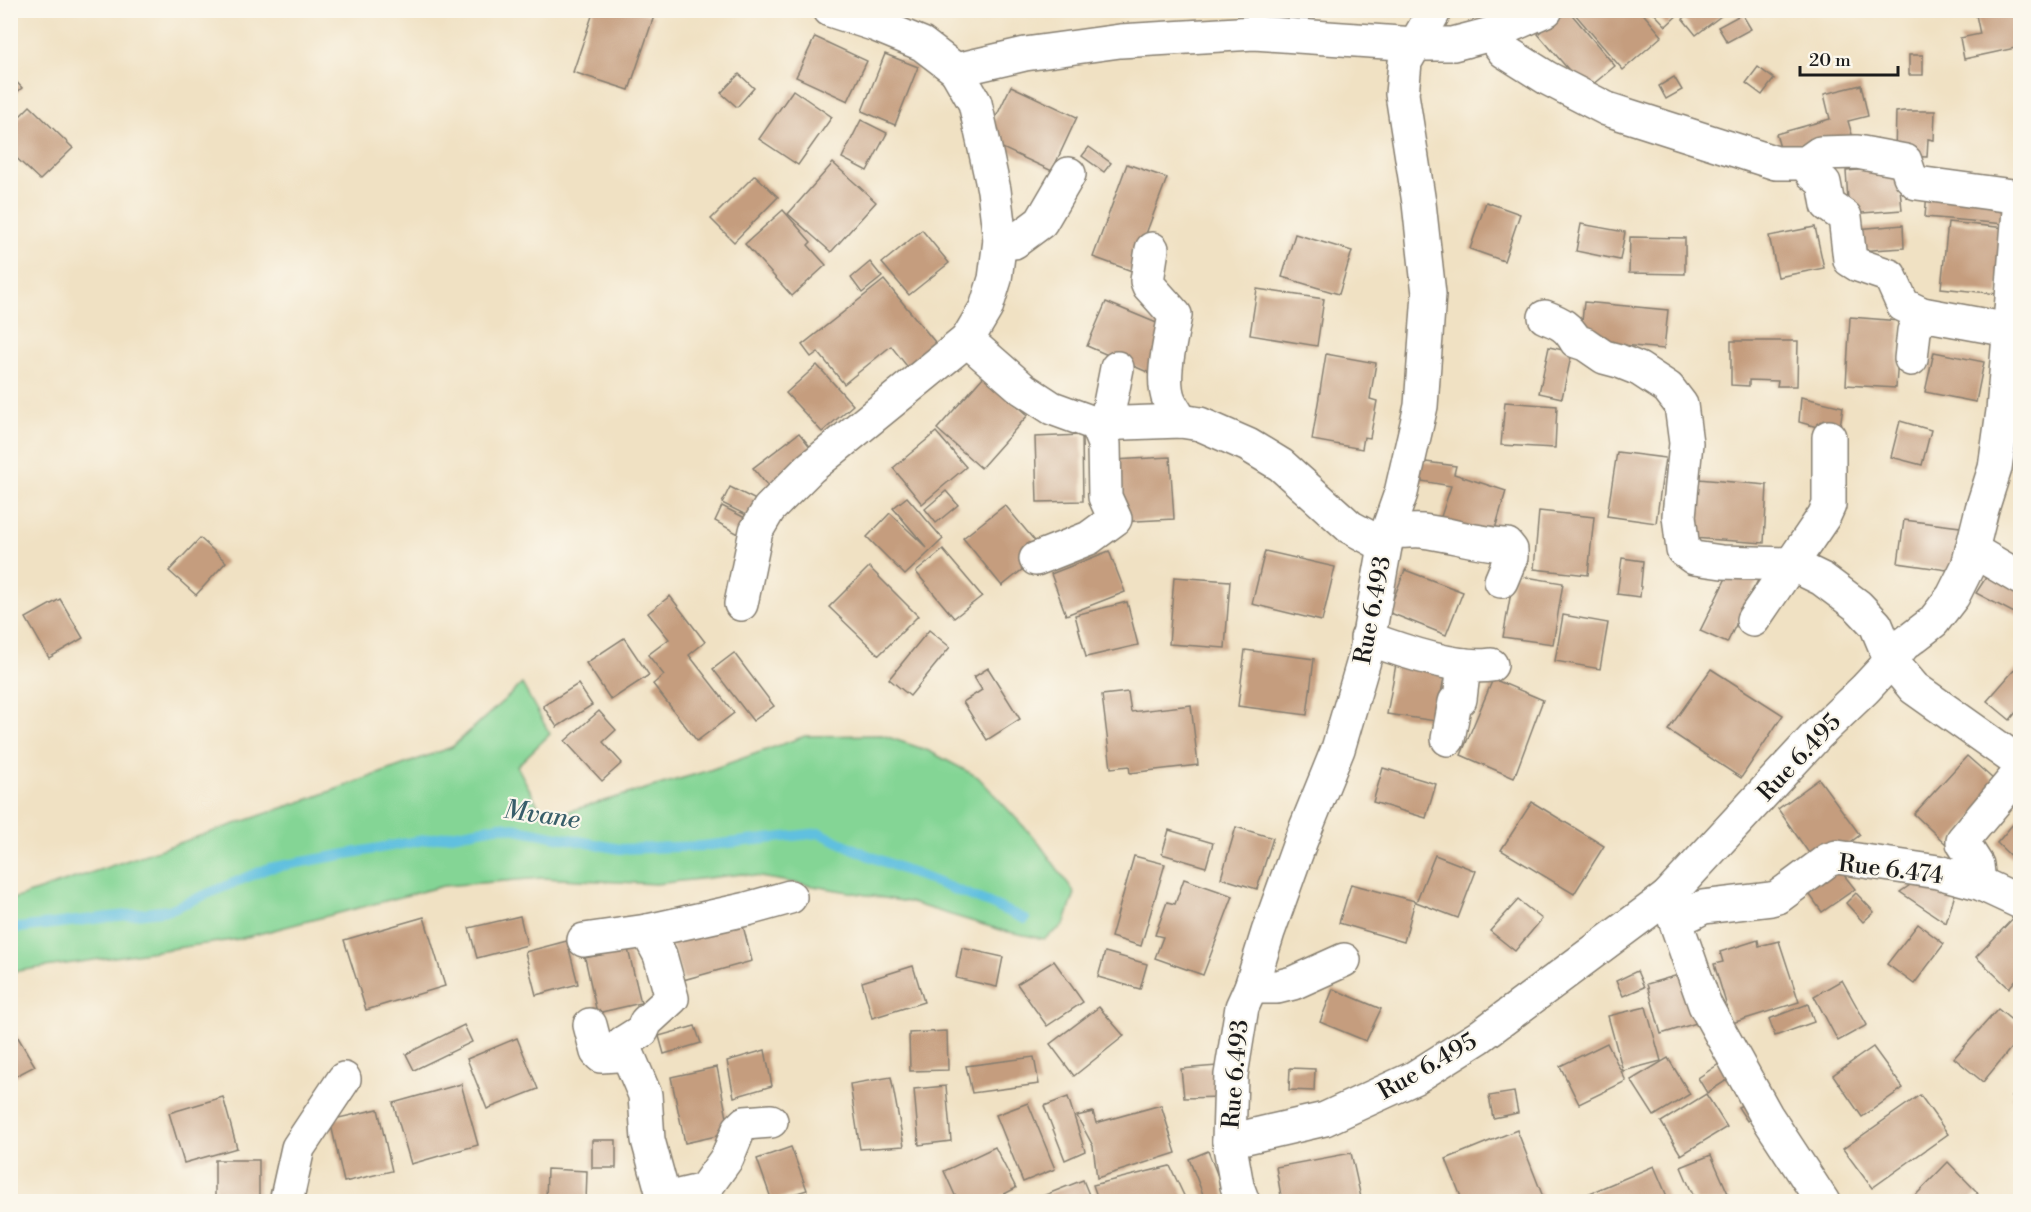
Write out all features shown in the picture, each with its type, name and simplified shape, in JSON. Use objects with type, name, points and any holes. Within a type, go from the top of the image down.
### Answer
[{"type":"street","points":[[741,604],[756,531],[769,509],[810,468],[967,340],[986,308],[995,279],[1000,240],[994,190],[975,103],[956,70],[922,44],[876,25],[830,10]]},
{"type":"street","name":"Rue 6.493","points":[[1243,1202],[1237,1186],[1229,1141],[1231,1075],[1242,1007],[1298,850],[1338,749],[1365,657],[1387,538],[1401,493],[1421,406],[1429,294],[1419,203],[1402,94],[1405,63],[1435,10]]},
{"type":"street","points":[[956,70],[1025,54],[1120,41],[1242,34],[1453,44],[1491,34],[1546,10]]},
{"type":"street","points":[[1491,34],[1504,51],[1547,78],[1607,109],[1776,163],[1806,163],[1820,153],[1857,152],[1905,161],[1910,176],[1917,183],[2020,198]]},
{"type":"street","points":[[1806,163],[1812,173],[1824,183],[1828,205],[1845,217],[1850,260],[1890,276],[1903,305],[1922,314],[2009,330]]},
{"type":"street","points":[[1000,240],[1014,242],[1041,222],[1069,174]]},
{"type":"street","name":"Rue 6.495","points":[[1229,1141],[1325,1119],[1414,1078],[1479,1037],[1667,897],[1818,734],[1865,689],[1903,645],[1933,622],[1953,596],[1968,566],[1995,468],[2003,411],[2020,198]]},
{"type":"street","points":[[1152,249],[1149,286],[1175,315],[1166,382],[1168,399],[1181,421]]},
{"type":"street","points":[[1911,359],[1914,331],[1922,314]]},
{"type":"street","points":[[1545,317],[1563,323],[1570,329],[1576,341],[1585,344],[1604,357],[1639,369],[1668,388],[1681,405],[1684,412],[1686,443],[1679,516],[1683,550],[1694,558],[1722,562],[1791,564],[1822,579],[1858,606],[1876,626],[1891,661],[1914,688],[2020,763]]},
{"type":"street","points":[[967,340],[1023,389],[1052,408],[1101,424],[1181,421],[1200,424],[1248,445],[1272,460],[1350,527],[1387,538],[1399,533],[1422,531],[1472,539],[1488,544],[1507,545],[1511,550],[1511,557],[1501,581]]},
{"type":"street","points":[[1036,559],[1089,538],[1115,519],[1105,497],[1104,444],[1101,424],[1116,368]]},
{"type":"street","points":[[1753,620],[1829,505],[1829,437]]},
{"type":"street","points":[[1972,550],[2020,578]]},
{"type":"street","points":[[1367,638],[1403,652],[1478,665],[1460,699],[1455,702],[1448,739]]},
{"type":"street","points":[[1979,883],[1977,865],[1963,840],[2020,772]]},
{"type":"street","name":"Rue 6.474","points":[[1667,897],[1692,913],[1703,907],[1771,899],[1778,897],[1828,860],[1837,857],[1938,872],[1979,883],[2020,902]]},
{"type":"street","points":[[584,940],[647,931],[790,897]]},
{"type":"street","points":[[1667,897],[1705,1005],[1766,1115],[1823,1202]]},
{"type":"street","points":[[590,1025],[597,1052],[601,1056],[616,1055],[623,1043],[642,1031],[646,1022],[672,998],[660,955],[647,931]]},
{"type":"street","points":[[1251,987],[1277,987],[1293,983],[1344,960]]},
{"type":"street","points":[[623,1043],[645,1095],[648,1140],[666,1202],[675,1197],[706,1196],[727,1158],[739,1129],[745,1124],[771,1121]]},
{"type":"street","points":[[286,1202],[298,1148],[344,1078]]},
{"type":"green space","points":[[522,684],[550,734],[517,766],[545,818],[707,771],[805,736],[882,735],[929,751],[978,777],[1038,842],[1075,893],[1064,925],[1044,939],[1004,931],[908,902],[742,874],[656,884],[542,878],[443,886],[239,939],[11,972],[10,900],[312,798],[452,747]]},
{"type":"building","points":[[594,10],[634,10],[654,16],[629,90],[573,72]]},
{"type":"building","points":[[1565,10],[1568,10],[1615,66],[1586,90],[1538,34]]},
{"type":"building","points":[[1576,10],[1640,10],[1662,36],[1623,70],[1574,13]]},
{"type":"building","points":[[1651,10],[1683,10],[1666,26]]},
{"type":"building","points":[[1694,10],[1716,10],[1721,16],[1696,35],[1683,19]]},
{"type":"building","points":[[1975,10],[2018,10],[2020,47],[1964,59],[1960,38],[1980,34]]},
{"type":"building","points":[[1742,14],[1751,29],[1727,42],[1718,27]]},
{"type":"building","points":[[815,37],[867,61],[848,101],[796,77]]},
{"type":"building","points":[[885,54],[918,67],[895,125],[862,111]]},
{"type":"building","points":[[1909,55],[1923,55],[1923,75],[1909,75]]},
{"type":"building","points":[[1758,67],[1774,79],[1762,95],[1746,83]]},
{"type":"building","points":[[739,74],[754,88],[737,107],[721,93]]},
{"type":"building","points":[[10,75],[22,88],[10,98]]},
{"type":"building","points":[[1674,77],[1682,90],[1666,99],[1659,86]]},
{"type":"building","points":[[1861,85],[1868,116],[1848,121],[1853,138],[1783,158],[1776,134],[1830,119],[1824,94]]},
{"type":"building","points":[[1011,86],[1077,117],[1052,171],[985,140]]},
{"type":"building","points":[[793,90],[832,117],[798,165],[759,139]]},
{"type":"building","points":[[30,106],[73,148],[40,180],[10,152],[10,126]]},
{"type":"building","points":[[1935,111],[1934,140],[1928,139],[1927,157],[1895,156],[1896,112]]},
{"type":"building","points":[[861,120],[887,133],[867,171],[842,158]]},
{"type":"building","points":[[1089,147],[1111,163],[1104,172],[1082,156]]},
{"type":"building","points":[[833,163],[876,202],[831,252],[788,214]]},
{"type":"building","points":[[1127,164],[1167,178],[1132,271],[1093,257]]},
{"type":"building","points":[[1898,167],[1902,210],[1849,214],[1846,171]]},
{"type":"building","points":[[755,175],[778,197],[734,242],[711,219]]},
{"type":"building","points":[[1927,192],[2008,200],[2005,224],[1925,217]]},
{"type":"building","points":[[1486,202],[1520,214],[1504,261],[1470,249]]},
{"type":"building","points":[[783,210],[811,242],[808,245],[826,265],[792,296],[745,244]]},
{"type":"building","points":[[1948,222],[2006,228],[1998,294],[1941,288]]},
{"type":"building","points":[[1581,224],[1625,232],[1620,260],[1576,251]]},
{"type":"building","points":[[1903,225],[1904,248],[1856,251],[1856,229]]},
{"type":"building","points":[[1815,227],[1824,268],[1778,277],[1769,236]]},
{"type":"building","points":[[922,230],[949,263],[909,295],[882,263]]},
{"type":"building","points":[[1295,234],[1352,251],[1339,294],[1282,277]]},
{"type":"building","points":[[1630,237],[1685,238],[1685,274],[1629,273]]},
{"type":"building","points":[[870,262],[882,277],[862,293],[851,278]]},
{"type":"building","points":[[884,280],[939,347],[910,370],[891,346],[844,384],[818,352],[811,357],[802,345]]},
{"type":"building","points":[[1257,289],[1324,299],[1317,346],[1250,335]]},
{"type":"building","points":[[1106,302],[1171,329],[1152,374],[1087,346]]},
{"type":"building","points":[[1584,302],[1668,310],[1664,349],[1580,341]]},
{"type":"building","points":[[1850,317],[1900,321],[1896,388],[1846,385]]},
{"type":"building","points":[[1731,341],[1798,341],[1797,386],[1777,386],[1778,381],[1749,380],[1749,386],[1731,385]]},
{"type":"building","points":[[1549,347],[1572,352],[1562,398],[1539,393]]},
{"type":"building","points":[[1934,352],[1984,362],[1976,402],[1925,392]]},
{"type":"building","points":[[1326,354],[1376,363],[1370,399],[1377,401],[1370,438],[1364,437],[1362,449],[1312,440]]},
{"type":"building","points":[[817,365],[853,405],[822,432],[786,393]]},
{"type":"building","points":[[984,376],[1028,415],[981,468],[937,429]]},
{"type":"building","points":[[1801,397],[1843,407],[1839,433],[1799,422]]},
{"type":"building","points":[[1505,402],[1557,406],[1555,448],[1501,445]]},
{"type":"building","points":[[1900,421],[1931,430],[1922,465],[1891,457]]},
{"type":"building","points":[[936,432],[966,467],[922,504],[893,468]]},
{"type":"building","points":[[799,433],[816,454],[771,490],[753,468]]},
{"type":"building","points":[[1082,435],[1083,501],[1037,502],[1035,437]]},
{"type":"building","points":[[1617,452],[1665,458],[1656,523],[1607,516]]},
{"type":"building","points":[[1170,457],[1174,519],[1117,522],[1114,460]]},
{"type":"building","points":[[1418,461],[1456,466],[1454,474],[1506,491],[1491,543],[1437,529],[1451,486],[1416,480]]},
{"type":"building","points":[[1698,479],[1767,485],[1764,543],[1692,538]]},
{"type":"building","points":[[730,487],[762,503],[754,519],[722,503]]},
{"type":"building","points":[[946,491],[958,505],[936,523],[925,509]]},
{"type":"building","points":[[907,497],[943,539],[905,575],[867,537],[890,513],[927,548],[893,508]]},
{"type":"building","points":[[1005,505],[1044,552],[1002,586],[963,538]]},
{"type":"building","points":[[722,506],[751,521],[742,536],[715,521]]},
{"type":"building","points":[[1539,511],[1594,517],[1588,575],[1534,569]]},
{"type":"building","points":[[1904,520],[1960,527],[1954,571],[1898,563]]},
{"type":"building","points":[[200,538],[226,562],[196,595],[169,571]]},
{"type":"building","points":[[943,550],[982,596],[954,618],[916,572]]},
{"type":"building","points":[[1109,551],[1125,592],[1066,615],[1051,574]]},
{"type":"building","points":[[1265,551],[1335,567],[1322,621],[1252,604]]},
{"type":"building","points":[[1622,558],[1643,561],[1640,597],[1617,594]]},
{"type":"building","points":[[869,567],[918,616],[879,655],[829,607]]},
{"type":"building","points":[[1992,568],[2020,584],[2018,615],[1976,593]]},
{"type":"building","points":[[1405,570],[1463,592],[1446,635],[1388,612]]},
{"type":"building","points":[[1729,572],[1760,576],[1727,643],[1700,631]]},
{"type":"building","points":[[1514,575],[1563,583],[1553,644],[1503,637]]},
{"type":"building","points":[[1174,577],[1230,581],[1225,648],[1169,644]]},
{"type":"building","points":[[670,596],[705,642],[689,655],[734,713],[697,741],[653,684],[664,675],[648,655],[669,639],[648,613]]},
{"type":"building","points":[[60,599],[83,638],[49,658],[26,618]]},
{"type":"building","points":[[1127,602],[1138,645],[1086,657],[1075,615]]},
{"type":"building","points":[[1563,615],[1608,623],[1600,669],[1555,661]]},
{"type":"building","points":[[929,630],[950,647],[910,696],[889,679]]},
{"type":"building","points":[[624,638],[649,675],[611,700],[586,663]]},
{"type":"building","points":[[1245,650],[1314,659],[1307,715],[1238,706]]},
{"type":"building","points":[[734,653],[774,706],[753,721],[713,669]]},
{"type":"building","points":[[1398,653],[1447,661],[1436,721],[1387,714]]},
{"type":"building","points":[[988,668],[1020,719],[987,740],[963,702],[982,690],[974,677]]},
{"type":"building","points":[[1711,669],[1783,715],[1741,778],[1668,730]]},
{"type":"building","points":[[2015,669],[2020,674],[2020,707],[2010,720],[1987,701]]},
{"type":"building","points":[[1493,679],[1543,700],[1514,778],[1461,755]]},
{"type":"building","points":[[578,684],[592,705],[557,727],[543,706]]},
{"type":"building","points":[[1128,692],[1131,712],[1191,705],[1198,765],[1130,773],[1129,766],[1111,768],[1102,695]]},
{"type":"building","points":[[599,711],[616,730],[603,742],[622,763],[602,781],[565,741]]},
{"type":"building","points":[[1967,756],[2002,787],[1947,845],[1914,814]]},
{"type":"building","points":[[1383,768],[1436,784],[1426,818],[1373,802]]},
{"type":"building","points":[[1819,779],[1860,835],[1818,866],[1778,809]]},
{"type":"building","points":[[1532,802],[1604,846],[1574,894],[1501,850]]},
{"type":"building","points":[[2020,816],[2020,865],[1997,843]]},
{"type":"building","points":[[1236,827],[1273,838],[1257,889],[1221,878]]},
{"type":"building","points":[[1169,830],[1213,843],[1206,867],[1162,854]]},
{"type":"building","points":[[1435,855],[1476,871],[1458,918],[1416,902]]},
{"type":"building","points":[[1134,856],[1165,864],[1141,946],[1111,937]]},
{"type":"building","points":[[1836,865],[1855,889],[1822,912],[1805,888]]},
{"type":"building","points":[[1922,877],[1957,888],[1946,923],[1900,892]]},
{"type":"building","points":[[1184,879],[1233,896],[1203,975],[1155,958],[1163,937],[1155,935],[1167,902],[1175,904]]},
{"type":"building","points":[[1351,884],[1415,901],[1404,942],[1339,923]]},
{"type":"building","points":[[1856,893],[1874,912],[1863,922],[1846,903]]},
{"type":"building","points":[[1518,900],[1542,919],[1515,951],[1490,931]]},
{"type":"building","points":[[2020,911],[2020,975],[2009,988],[1976,957]]},
{"type":"building","points":[[520,916],[527,945],[477,958],[469,928]]},
{"type":"building","points":[[424,917],[445,986],[366,1010],[344,940]]},
{"type":"building","points":[[742,922],[752,961],[683,980],[670,940]]},
{"type":"building","points":[[1918,924],[1944,944],[1914,984],[1887,964]]},
{"type":"building","points":[[1758,940],[1759,946],[1779,941],[1799,1002],[1732,1023],[1714,964],[1723,962],[1720,952]]},
{"type":"building","points":[[567,941],[578,984],[536,995],[525,952]]},
{"type":"building","points":[[962,948],[1003,957],[997,987],[956,978]]},
{"type":"building","points":[[628,949],[641,1003],[597,1013],[585,958]]},
{"type":"building","points":[[1105,952],[1147,964],[1140,989],[1098,977]]},
{"type":"building","points":[[1054,961],[1083,1002],[1047,1026],[1017,984]]},
{"type":"building","points":[[913,966],[924,1002],[872,1018],[862,982]]},
{"type":"building","points":[[1637,971],[1644,987],[1623,996],[1616,981]]},
{"type":"building","points":[[1689,972],[1703,1021],[1661,1034],[1647,984]]},
{"type":"building","points":[[1842,980],[1867,1025],[1838,1041],[1814,996]]},
{"type":"building","points":[[1333,989],[1381,1009],[1366,1041],[1320,1022]]},
{"type":"building","points":[[1808,1004],[1814,1022],[1775,1036],[1769,1019]]},
{"type":"building","points":[[1099,1007],[1124,1036],[1074,1076],[1050,1044]]},
{"type":"building","points":[[1646,1007],[1661,1061],[1623,1071],[1608,1016]]},
{"type":"building","points":[[1998,1009],[2020,1027],[2020,1037],[1983,1082],[1954,1058]]},
{"type":"building","points":[[464,1025],[472,1042],[414,1070],[406,1054]]},
{"type":"building","points":[[695,1026],[701,1043],[664,1054],[659,1036]]},
{"type":"building","points":[[947,1031],[948,1070],[910,1071],[909,1033]]},
{"type":"building","points":[[16,1034],[35,1066],[10,1079],[10,1037]]},
{"type":"building","points":[[517,1038],[538,1089],[487,1109],[467,1059]]},
{"type":"building","points":[[1607,1043],[1626,1081],[1579,1104],[1560,1066]]},
{"type":"building","points":[[1873,1047],[1903,1088],[1862,1117],[1833,1075]]},
{"type":"building","points":[[765,1050],[772,1086],[734,1097],[727,1061]]},
{"type":"building","points":[[1034,1057],[1039,1084],[972,1093],[966,1066]]},
{"type":"building","points":[[1668,1058],[1690,1094],[1654,1116],[1631,1080]]},
{"type":"building","points":[[1728,1058],[1738,1073],[1707,1093],[1698,1078]]},
{"type":"building","points":[[1217,1066],[1220,1097],[1184,1098],[1181,1069]]},
{"type":"building","points":[[717,1067],[730,1133],[685,1143],[671,1077]]},
{"type":"building","points":[[1290,1068],[1315,1069],[1314,1091],[1289,1090]]},
{"type":"building","points":[[891,1077],[904,1146],[860,1149],[850,1084]]},
{"type":"building","points":[[461,1084],[478,1145],[411,1164],[393,1103]]},
{"type":"building","points":[[946,1086],[951,1141],[919,1145],[914,1089]]},
{"type":"building","points":[[2020,1086],[2020,1104],[2012,1097]]},
{"type":"building","points":[[1514,1092],[1518,1113],[1493,1118],[1489,1096]]},
{"type":"building","points":[[1706,1094],[1727,1127],[1681,1155],[1661,1122]]},
{"type":"building","points":[[1920,1095],[1948,1134],[1872,1188],[1843,1149]]},
{"type":"building","points":[[223,1097],[237,1148],[184,1163],[169,1113]]},
{"type":"building","points":[[1068,1097],[1085,1151],[1065,1160],[1044,1106]]},
{"type":"building","points":[[1753,1099],[1761,1113],[1747,1121],[1738,1107]]},
{"type":"building","points":[[1028,1103],[1055,1169],[1023,1182],[996,1115]]},
{"type":"building","points":[[1161,1105],[1176,1153],[1097,1178],[1093,1146],[1077,1116],[1093,1112],[1096,1123]]},
{"type":"building","points":[[378,1109],[392,1171],[344,1182],[330,1120]]},
{"type":"building","points":[[1517,1130],[1545,1202],[1463,1202],[1446,1159]]},
{"type":"building","points":[[592,1140],[616,1140],[616,1168],[592,1168]]},
{"type":"building","points":[[791,1147],[807,1190],[772,1201],[757,1159]]},
{"type":"building","points":[[995,1147],[1016,1188],[989,1202],[958,1202],[944,1171]]},
{"type":"building","points":[[1208,1151],[1228,1202],[1206,1202],[1189,1159]]},
{"type":"building","points":[[1351,1153],[1362,1202],[1282,1202],[1276,1167]]},
{"type":"building","points":[[1711,1155],[1730,1198],[1722,1202],[1696,1202],[1681,1167]]},
{"type":"building","points":[[215,1160],[259,1160],[259,1202],[215,1202]]},
{"type":"building","points":[[1948,1162],[1978,1193],[1969,1202],[1909,1202]]},
{"type":"building","points":[[1170,1166],[1187,1202],[1099,1202],[1093,1185]]},
{"type":"building","points":[[1654,1166],[1669,1201],[1571,1201]]},
{"type":"building","points":[[547,1169],[587,1171],[586,1202],[546,1202]]},
{"type":"building","points":[[1083,1180],[1092,1202],[1030,1202],[1030,1201]]},
{"type":"waterway","name":"Mvane","points":[[10,929],[169,910],[269,868],[501,826],[620,849],[702,846],[820,833],[867,855],[1025,919]]}]
